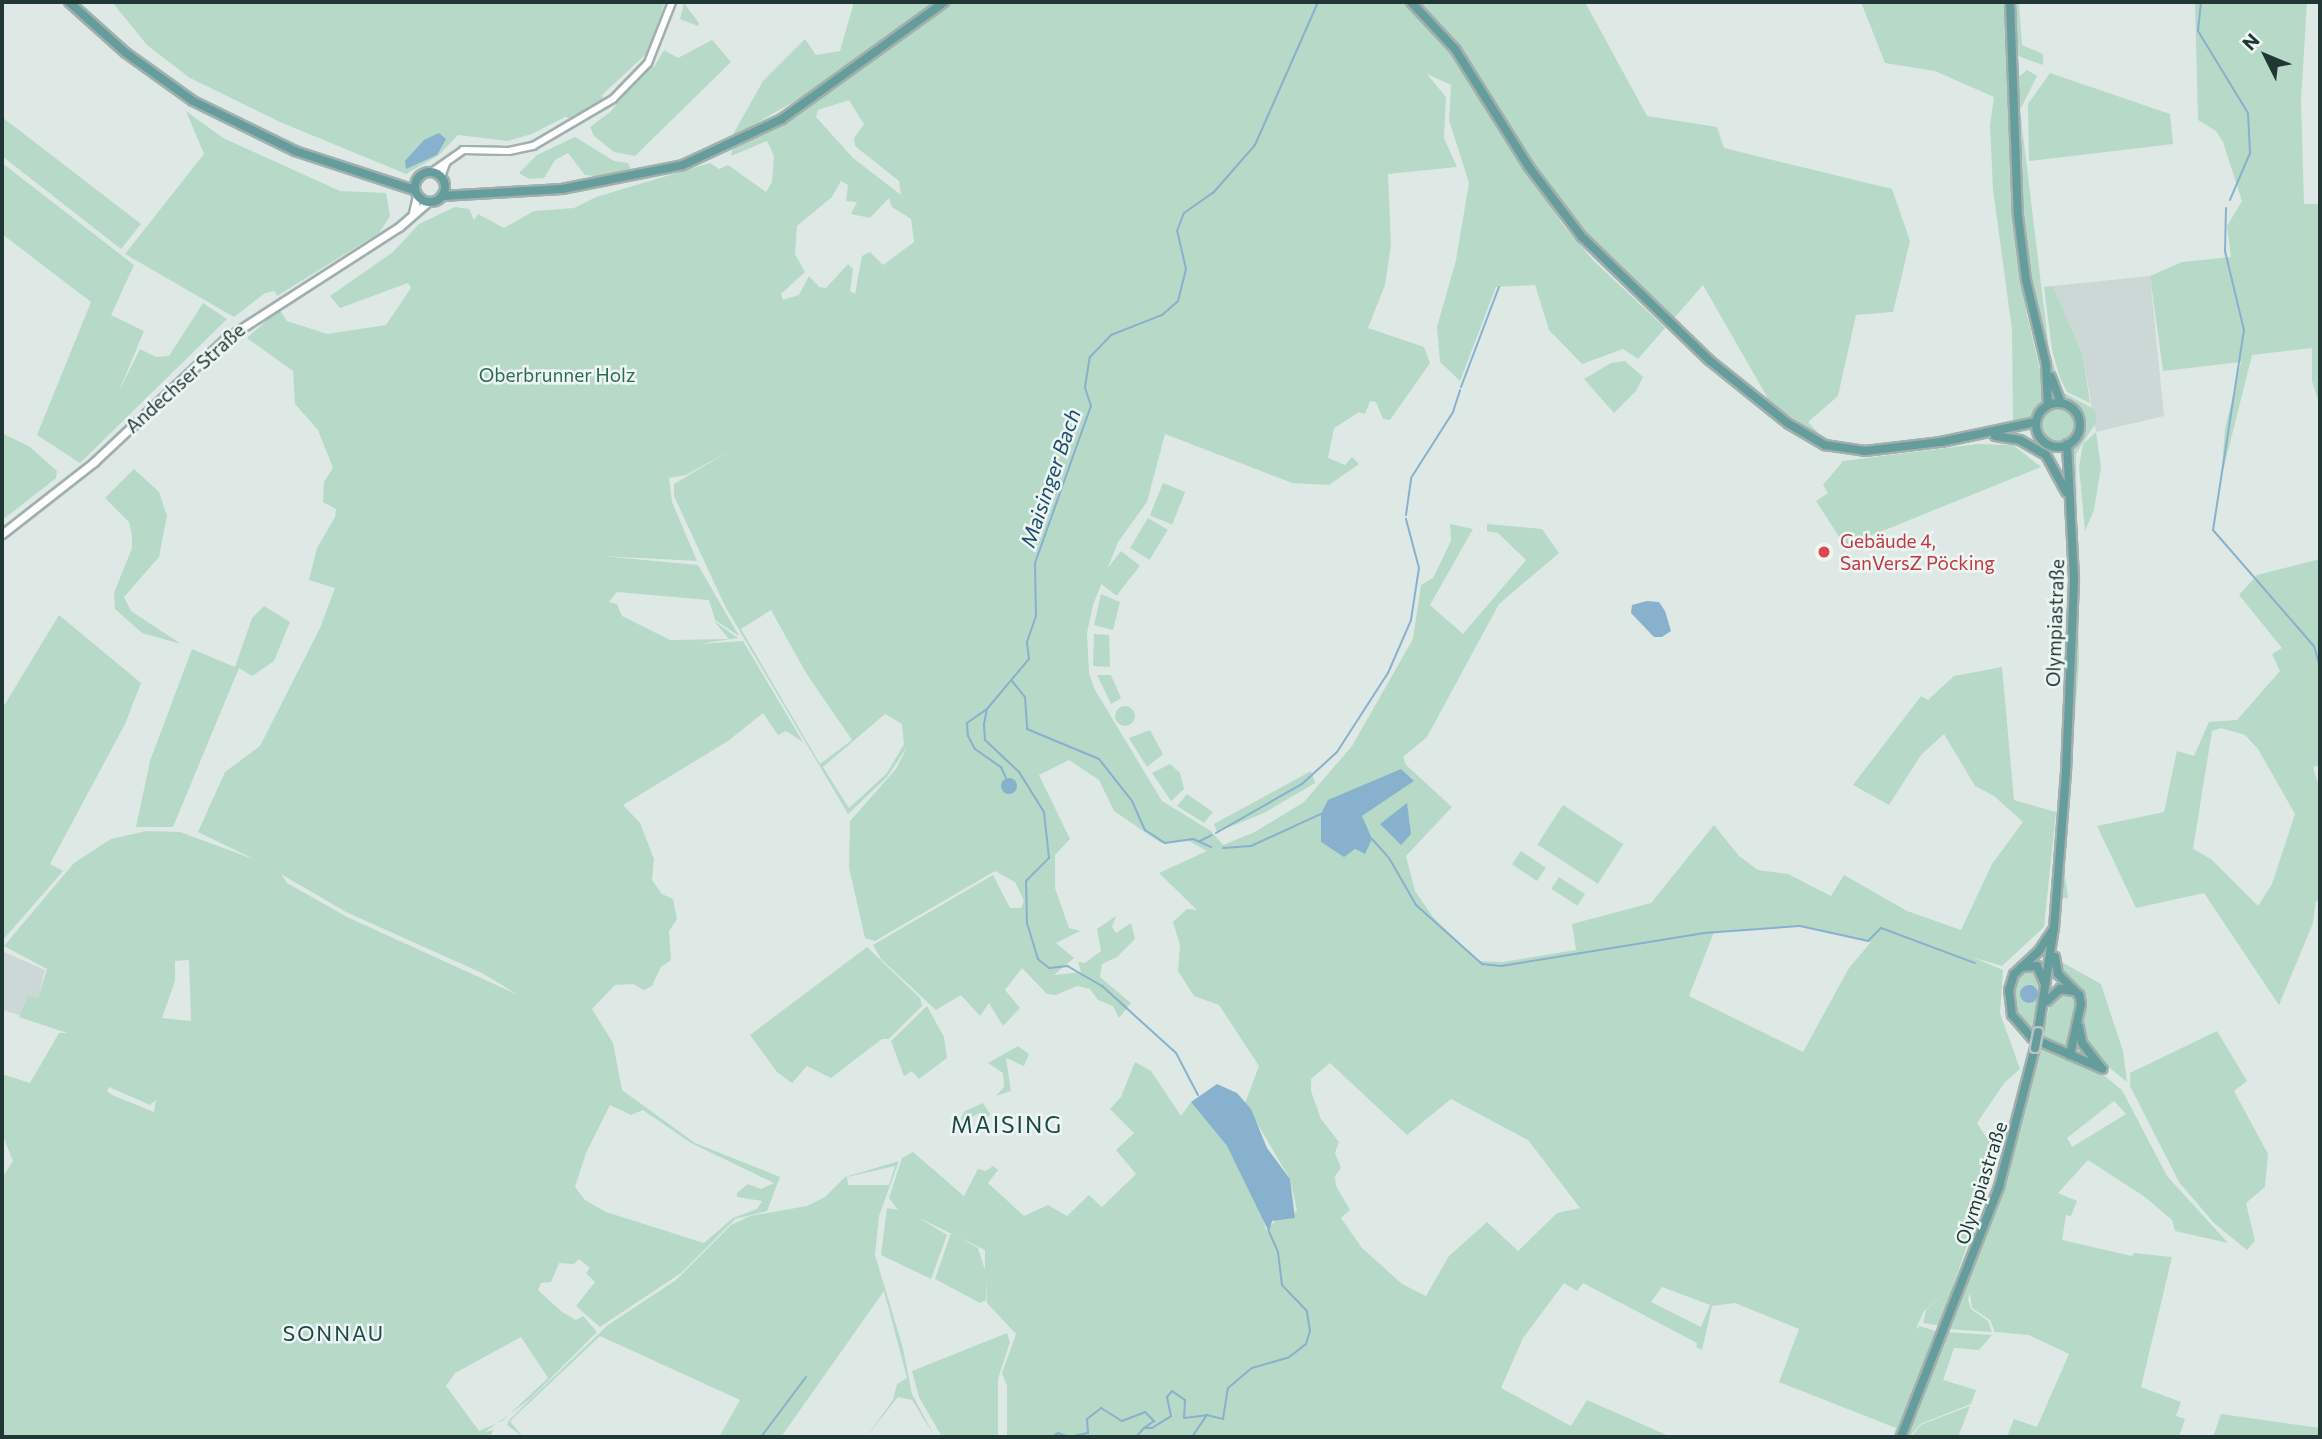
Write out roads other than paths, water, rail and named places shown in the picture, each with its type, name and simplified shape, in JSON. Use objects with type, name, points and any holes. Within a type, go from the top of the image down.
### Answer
[{"type":"main road","points":[[69,2],[125,53],[193,101],[295,151],[398,183],[428,202],[442,196],[477,192],[593,185],[683,165],[735,144],[782,119],[863,64],[944,2]]},
{"type":"main road","points":[[1411,2],[1455,49],[1530,167],[1582,237],[1709,360],[1789,424],[1821,443],[1850,450],[2036,427]]},
{"type":"main road","points":[[2010,2],[2018,216],[2026,280],[2046,364],[2061,403]]},
{"type":"main road","points":[[398,183],[432,172],[443,181],[477,192]]},
{"type":"main road","points":[[413,213],[416,179]]},
{"type":"main road","points":[[442,196],[443,181]]},
{"type":"main road","name":"Andechser Straße","points":[[2,534],[94,462],[225,339],[428,202]]},
{"type":"main road","points":[[2036,427],[2048,405],[2046,364]]},
{"type":"main road","points":[[2036,427],[2045,443],[2057,447],[2067,444],[2080,425],[2072,408],[2061,403],[2048,405]]},
{"type":"main road","points":[[1985,434],[2020,440],[2046,455],[2071,502]]},
{"type":"main road","name":"Olympiastraße","points":[[1900,1437],[1999,1187],[2035,1048],[2046,989],[2059,887],[2074,578],[2067,444]]},
{"type":"main road","points":[[2057,447],[2068,480]]},
{"type":"main road","points":[[2054,928],[2039,951],[2016,970],[2009,990],[2017,1024],[2032,1038],[2103,1069],[2082,1042],[2079,1020]]},
{"type":"main road","points":[[2052,948],[2058,974],[2076,992],[2081,1004],[2070,1055]]},
{"type":"main road","points":[[2016,970],[2037,966],[2046,989]]},
{"type":"main road","points":[[2042,1010],[2054,992],[2076,992]]},
{"type":"street","points":[[432,172],[463,150],[509,151],[533,146],[613,99],[648,63],[672,2]]},
{"type":"street","points":[[443,181],[447,159]]},
{"type":"water","points":[[439,133],[446,139],[437,155],[406,169],[405,161],[424,140]]},
{"type":"water","points":[[1647,601],[1659,602],[1665,611],[1671,631],[1662,637],[1654,637],[1631,613],[1632,605]]},
{"type":"water","points":[[1401,769],[1414,781],[1362,816],[1372,839],[1365,854],[1355,849],[1344,857],[1321,842],[1321,814],[1328,800]]},
{"type":"water","points":[[1009,778],[1015,780],[1015,792],[1009,794],[1003,792],[1001,786],[1003,780]]},
{"type":"water","points":[[1407,803],[1411,834],[1401,845],[1380,824]]},
{"type":"water","points":[[2029,985],[2035,988],[2038,994],[2035,1000],[2029,1003],[2023,1000],[2020,994],[2023,988]]},
{"type":"water","points":[[1217,1084],[1237,1093],[1251,1109],[1267,1148],[1290,1179],[1295,1218],[1272,1221],[1269,1232],[1227,1146],[1191,1102]]},
{"type":"waterway","name":"Maisinger Bach","points":[[1198,1095],[1176,1053],[1102,986],[1068,966],[1049,968],[1038,959],[1027,922],[1026,881],[1049,858],[1044,812],[1019,772],[985,740],[984,724],[987,709],[1029,659],[1027,642],[1036,616],[1035,563],[1091,406],[1085,387],[1090,357],[1111,335],[1162,315],[1178,301],[1186,269],[1177,231],[1184,213],[1213,193],[1255,145],[1318,2]]},
{"type":"waterway","points":[[2201,2],[2198,31],[2248,113],[2250,153],[2230,200]]},
{"type":"waterway","points":[[2226,208],[2225,251],[2244,330],[2213,530],[2314,646],[2320,667]]},
{"type":"waterway","points":[[1461,387],[1499,287]]},
{"type":"waterway","points":[[1406,515],[1411,478],[1453,412],[1460,390]]},
{"type":"waterway","points":[[1216,833],[1302,784],[1337,752],[1388,673],[1411,620],[1419,568],[1406,519]]},
{"type":"waterway","points":[[1012,681],[1025,697],[1027,729],[1099,759],[1132,801],[1145,830],[1165,843],[1193,839],[1211,847]]},
{"type":"waterway","points":[[987,709],[967,723],[968,736],[975,749],[1001,767],[1006,778]]},
{"type":"waterway","points":[[1223,848],[1251,846],[1321,814]]},
{"type":"waterway","points":[[1200,841],[1212,835]]},
{"type":"waterway","points":[[1372,839],[1389,858],[1416,905],[1482,964],[1501,966],[1704,933],[1800,926],[1868,941],[1881,928],[1975,963]]},
{"type":"waterway","name":"Maisinger Bach","points":[[1070,1437],[1088,1433],[1087,1419],[1101,1408],[1122,1421],[1145,1412],[1154,1421],[1144,1428],[1152,1428],[1171,1416],[1167,1397],[1172,1391],[1185,1400],[1184,1418],[1207,1415],[1223,1419],[1228,1388],[1252,1368],[1288,1358],[1306,1344],[1310,1331],[1307,1311],[1282,1285],[1278,1252],[1269,1232]]},
{"type":"waterway","points":[[761,1437],[806,1377]]},
{"type":"waterway","points":[[1192,1437],[1207,1415]]},
{"type":"waterway","points":[[1136,1437],[1144,1428]]},
{"type":"waterway","name":"Maisinger Bach","points":[[1052,1437],[1058,1433],[1069,1437]]},
{"type":"place","name":"Gebäude 4, SanVersZ Pöcking","points":[[1824,552]]},
{"type":"district","name":"MAISING","points":[[1007,1124]]},
{"type":"district","name":"SONNAU","points":[[334,1333]]},
{"type":"park label","name":"Oberbrunner Holz","points":[[557,375]]}]
